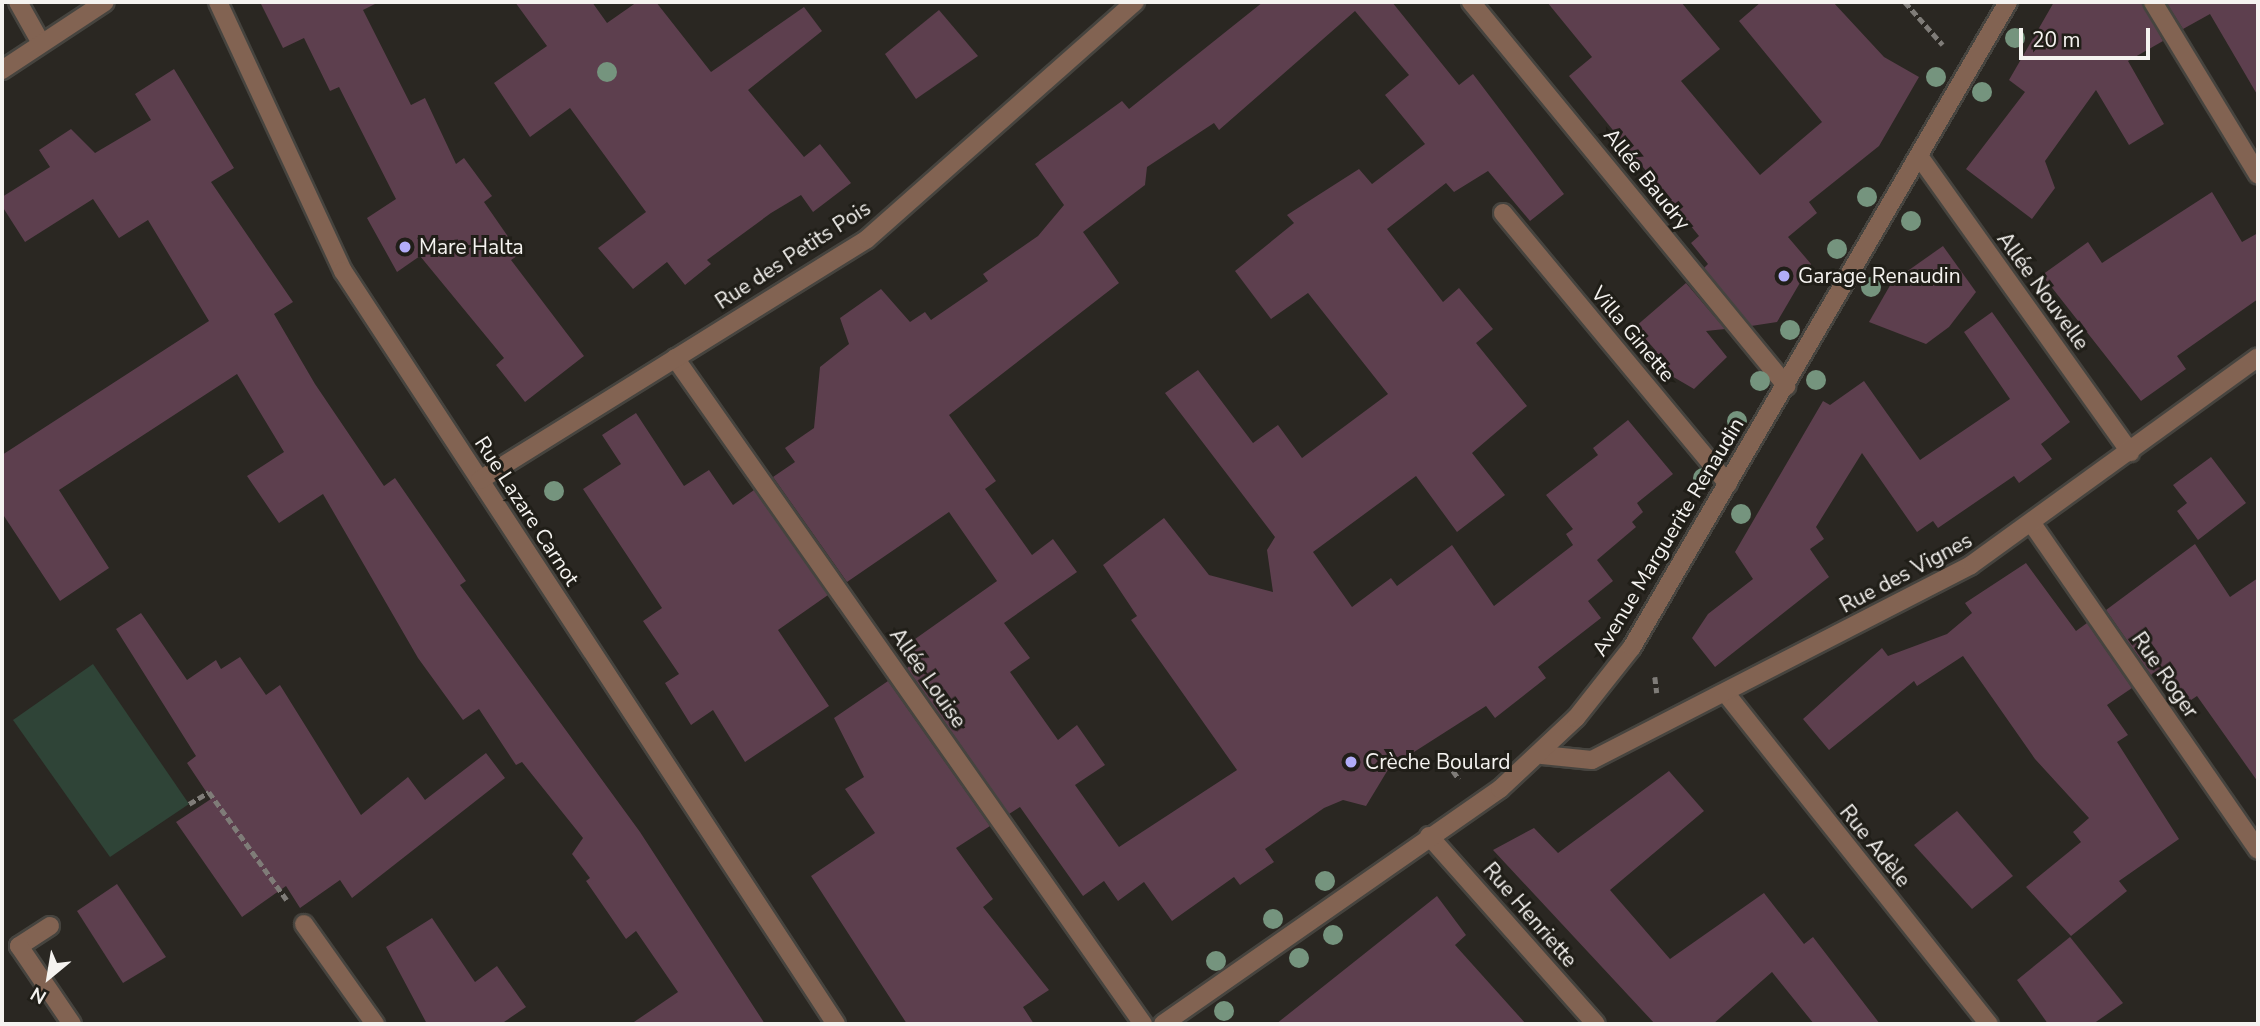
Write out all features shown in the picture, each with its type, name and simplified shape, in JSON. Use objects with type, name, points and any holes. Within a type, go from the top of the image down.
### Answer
[{"type":"street","points":[[18,2],[41,43]]},
{"type":"street","points":[[2,70],[105,2]]},
{"type":"street","name":"Rue Lazare Carnot","points":[[218,2],[343,271],[836,1024]]},
{"type":"street","name":"Rue des Petits Pois","points":[[480,480],[867,239],[1135,2]]},
{"type":"street","name":"Allée Baudry","points":[[1471,2],[1786,386]]},
{"type":"street","name":"Avenue Marguerite Renaudin","points":[[1163,1024],[1542,755],[1632,648],[2008,2]]},
{"type":"street","points":[[2153,2],[2258,175]]},
{"type":"street","name":"Allée Nouvelle","points":[[1919,156],[2130,452]]},
{"type":"street","name":"Villa Ginette","points":[[1503,213],[1728,484]]},
{"type":"street","name":"Rue des Vignes","points":[[1542,755],[1592,760],[1727,695],[2033,525],[2258,357]]},
{"type":"street","name":"Allée Louise","points":[[675,359],[1143,1024]]},
{"type":"street","name":"Rue Roger","points":[[2033,525],[2258,850]]},
{"type":"street","name":"Rue Adèle","points":[[1727,695],[1989,1024]]},
{"type":"street","name":"Rue Henriette","points":[[1429,836],[1596,1024]]},
{"type":"street","points":[[304,924],[375,1024]]},
{"type":"street","points":[[50,926],[19,946],[72,1024]]},
{"type":"path","points":[[1905,2],[1941,43]]},
{"type":"path","points":[[1441,766],[1447,762],[1459,779]]},
{"type":"path","points":[[189,804],[209,792],[304,924]]},
{"type":"green space","points":[[93,664],[189,804],[110,857],[13,720]]},
{"type":"building","points":[[260,2],[379,2],[363,10],[411,105],[425,98],[456,164],[464,158],[492,196],[484,202],[520,254],[511,260],[584,356],[525,402],[496,365],[504,358],[420,256],[397,272],[367,218],[396,199],[339,87],[330,91],[304,38],[283,48]]},
{"type":"building","points":[[515,2],[592,2],[607,23],[637,2],[656,2],[711,72],[804,7],[822,31],[748,90],[804,157],[820,144],[851,183],[813,212],[801,195],[771,213],[707,260],[711,264],[685,285],[667,262],[633,289],[598,248],[646,212],[570,108],[530,137],[494,83],[547,46]]},
{"type":"building","points":[[1263,2],[1392,2],[1459,85],[1473,74],[1564,194],[1530,221],[1488,171],[1454,192],[1446,183],[1387,229],[1443,302],[1459,288],[1493,329],[1476,343],[1527,406],[1472,453],[1505,495],[1457,532],[1416,476],[1313,552],[1352,607],[1391,578],[1397,586],[1452,545],[1494,606],[1573,545],[1566,534],[1573,529],[1546,495],[1598,455],[1593,448],[1628,420],[1673,474],[1637,503],[1643,512],[1632,522],[1636,527],[1597,560],[1613,581],[1588,601],[1601,618],[1538,667],[1546,678],[1495,718],[1486,706],[1389,768],[1366,806],[1343,800],[1324,808],[1265,849],[1274,862],[1240,885],[1234,877],[1172,921],[1144,882],[1118,901],[1104,881],[1083,896],[1020,807],[1009,814],[907,668],[919,659],[908,644],[997,581],[949,512],[847,582],[773,477],[795,462],[785,448],[814,428],[820,367],[849,344],[840,318],[881,289],[910,322],[925,312],[931,320],[988,281],[983,274],[1038,236],[1064,205],[1035,164],[1122,101],[1129,109]],"holes":[[[1355,11],[1409,75],[1385,95],[1425,144],[1372,184],[1359,169],[1287,215],[1294,223],[1235,271],[1271,319],[1308,293],[1388,394],[1302,458],[1278,425],[1253,443],[1198,370],[1165,393],[1275,537],[1267,550],[1273,592],[1209,575],[1164,518],[1103,565],[1137,616],[1131,620],[1237,770],[1119,847],[1075,785],[1105,765],[1077,725],[1058,740],[1010,672],[1030,658],[1004,623],[1077,572],[1053,539],[1032,555],[985,489],[996,481],[949,415],[1119,283],[1083,232],[1145,185],[1147,167],[1214,123],[1219,130]]]},
{"type":"building","points":[[1547,2],[1681,2],[1720,49],[1681,81],[1760,175],[1822,122],[1739,21],[1761,2],[1833,2],[1884,57],[1919,77],[1879,146],[1809,202],[1817,213],[1788,237],[1811,264],[1777,322],[1751,326],[1704,268],[1708,264],[1691,243],[1699,236],[1569,76],[1592,57]]},
{"type":"building","points":[[2054,2],[2142,2],[2163,41],[2128,61],[2164,124],[2129,145],[2096,90],[2045,161],[2055,188],[2032,219],[1966,169],[2025,92],[2009,80]]},
{"type":"building","points":[[2166,2],[2258,2],[2258,96],[2210,14],[2183,29]]},
{"type":"building","points":[[939,10],[978,56],[916,99],[885,54]]},
{"type":"building","points":[[174,69],[234,168],[211,182],[293,302],[274,314],[315,384],[384,486],[395,478],[466,581],[460,585],[640,832],[765,1024],[631,1024],[678,992],[636,931],[626,939],[586,881],[590,878],[572,854],[583,838],[522,762],[516,765],[479,709],[463,720],[418,658],[323,494],[279,523],[247,476],[284,452],[237,374],[59,490],[109,568],[60,601],[2,513],[2,455],[209,321],[148,220],[119,238],[93,199],[25,242],[2,206],[2,197],[50,167],[39,150],[71,129],[95,153],[151,120],[135,94]]},
{"type":"building","points":[[2212,192],[2242,242],[2258,233],[2258,299],[2177,356],[2186,369],[2141,401],[2042,275],[2088,242],[2102,263]]},
{"type":"building","points":[[1943,246],[1976,292],[1949,327],[1926,344],[1869,322],[1892,282]]},
{"type":"building","points":[[1686,283],[1725,329],[1706,331],[1727,357],[1694,389],[1646,361],[1657,352],[1635,327]]},
{"type":"building","points":[[1992,312],[2070,422],[2041,444],[2052,459],[2019,483],[2014,476],[1938,528],[1933,521],[1917,532],[1862,453],[1816,527],[1824,539],[1810,549],[1829,577],[1715,667],[1692,638],[1708,614],[1753,579],[1735,552],[1823,401],[1830,405],[1864,381],[1920,460],[2010,399],[1964,332]]},
{"type":"building","points":[[636,413],[684,486],[709,470],[733,505],[754,490],[828,595],[778,630],[829,706],[745,762],[713,710],[691,725],[665,683],[679,674],[643,621],[662,608],[583,489],[621,464],[602,435]]},
{"type":"building","points":[[2211,457],[2246,503],[2198,540],[2177,511],[2187,503],[2173,485]]},
{"type":"building","points":[[2195,544],[2230,597],[2258,578],[2258,782],[2197,696],[2188,702],[2163,667],[2151,675],[2106,610]]},
{"type":"building","points":[[2026,563],[2076,631],[2087,623],[2132,688],[2107,705],[2128,735],[2117,742],[2179,839],[2119,881],[2127,891],[2071,936],[2026,887],[2081,842],[2073,832],[2089,818],[2035,759],[1963,656],[1917,686],[1914,681],[1829,750],[1803,719],[1882,648],[1888,656],[1947,634],[1972,613],[1965,603]]},
{"type":"building","points":[[141,613],[187,680],[216,660],[221,669],[240,657],[266,695],[280,685],[361,815],[408,777],[425,800],[486,753],[505,778],[352,898],[340,880],[300,908],[286,886],[242,917],[176,822],[211,799],[187,763],[196,756],[116,629]]},
{"type":"building","points":[[888,681],[990,826],[956,848],[993,899],[983,907],[1049,990],[1023,1007],[1034,1024],[907,1024],[811,876],[875,833],[845,789],[864,777],[834,718]]},
{"type":"building","points":[[1669,771],[1704,811],[1610,890],[1670,959],[1764,893],[1804,944],[1813,937],[1880,1024],[1814,1024],[1772,972],[1713,1024],[1655,1024],[1493,850],[1534,828],[1558,853]]},
{"type":"building","points":[[1957,811],[2013,876],[1972,909],[1914,845]]},
{"type":"building","points":[[117,884],[166,957],[123,983],[77,911]]},
{"type":"building","points":[[1437,896],[1466,935],[1455,945],[1526,1024],[1276,1024]]},
{"type":"building","points":[[432,918],[475,982],[497,966],[526,1007],[501,1024],[427,1024],[386,947]]},
{"type":"building","points":[[2070,937],[2123,1003],[2093,1024],[2048,1024],[2017,980]]},
{"type":"place","name":"Mare Halta","points":[[405,247]]},
{"type":"place","name":"Garage Renaudin","points":[[1784,276]]},
{"type":"place","name":"Crèche Boulard","points":[[1351,762]]}]
